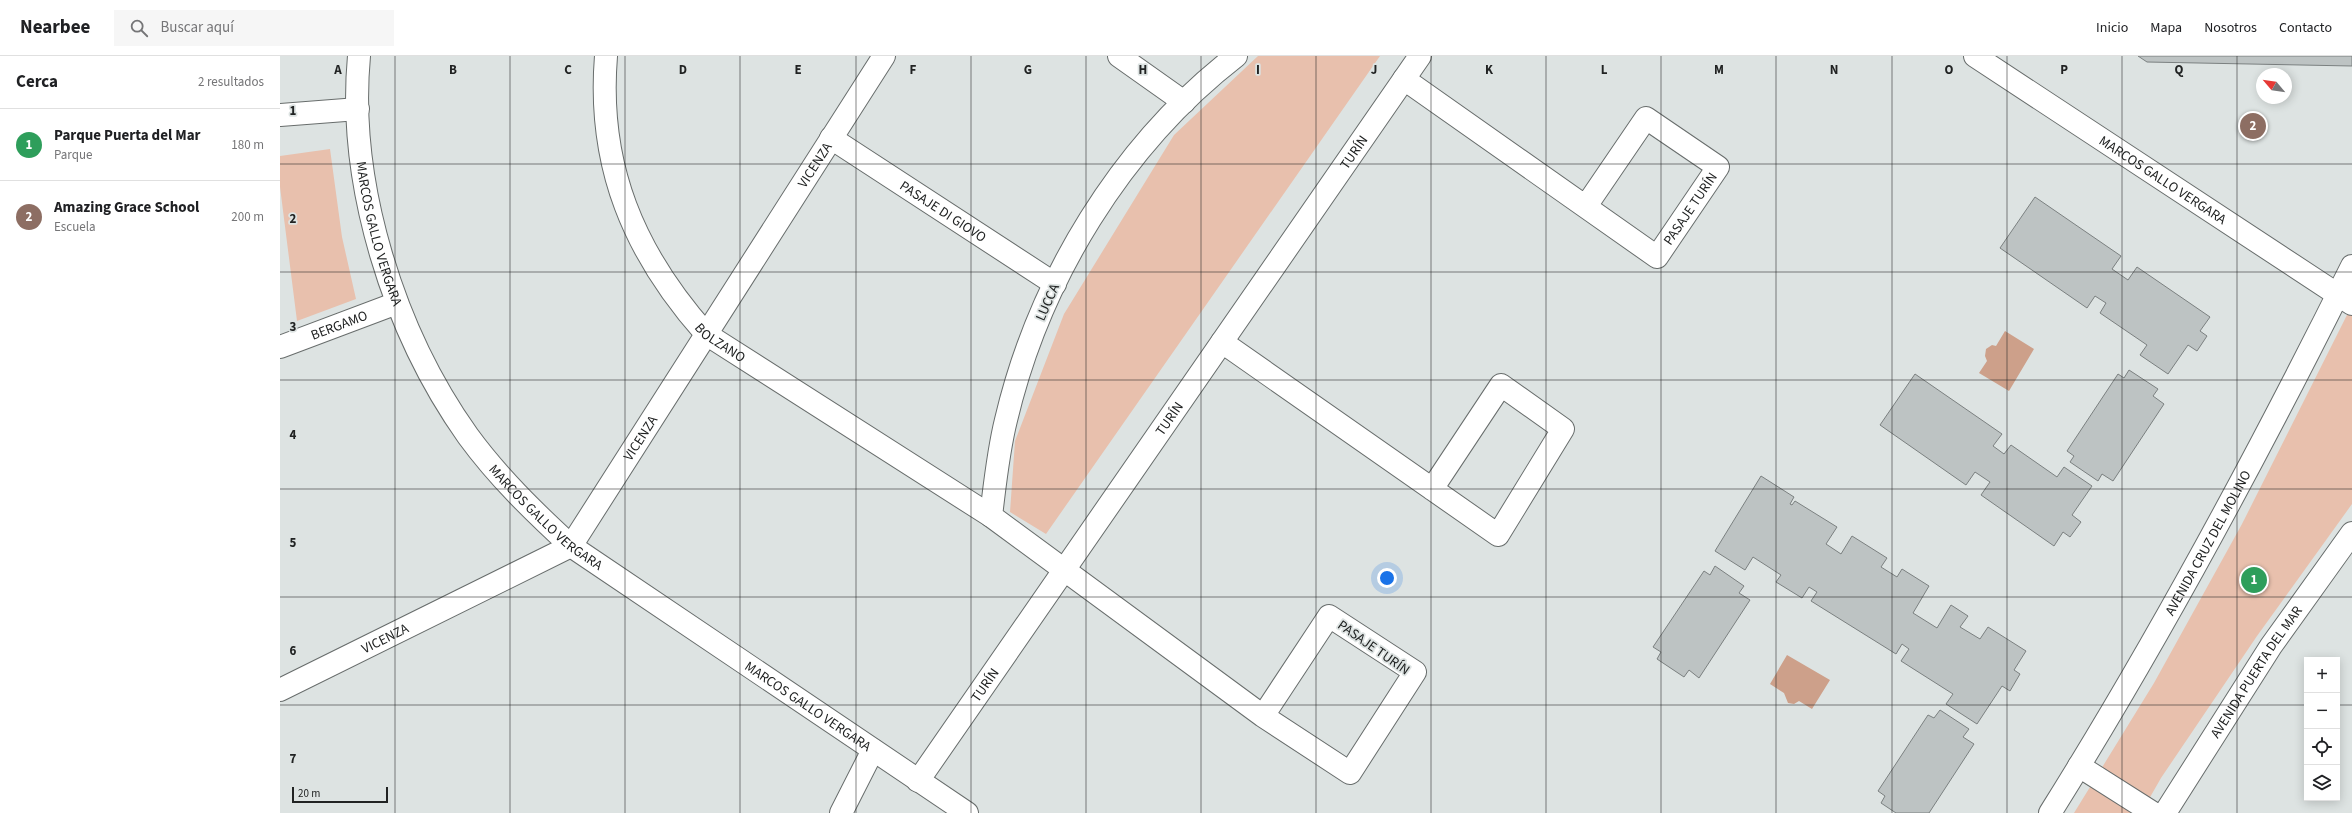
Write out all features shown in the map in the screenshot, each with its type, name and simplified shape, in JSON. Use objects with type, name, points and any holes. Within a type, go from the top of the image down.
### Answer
[{"type":"street","name":"MARCOS GALLO VERGARA","points":[[359,56],[358,109],[362,159],[370,208],[381,255],[397,302],[417,349],[441,393],[468,436],[499,475],[534,512],[571,546],[967,813]]},
{"type":"street","name":"VICENZA","points":[[280,690],[571,546],[884,56]]},
{"type":"street","points":[[1119,56],[1184,102]]},
{"type":"street","name":"LUCCA","points":[[991,516],[1006,420],[1032,335],[1054,284],[1075,244],[1116,182],[1153,135],[1184,102],[1236,56]]},
{"type":"street","name":"TURÍN","points":[[918,781],[1420,56]]},
{"type":"street","name":"MARCOS GALLO VERGARA","points":[[1975,56],[2345,299]]},
{"type":"street","name":"BOLZANO","points":[[608,62],[605,115],[611,156],[622,195],[636,234],[656,270],[679,304],[706,334],[991,516]]},
{"type":"street","name":"PASAJE TURÍN","points":[[1404,79],[1657,257],[1718,167],[1646,118],[1586,206]]},
{"type":"street","points":[[280,115],[358,109]]},
{"type":"street","name":"PASAJE DI GIOVO","points":[[831,138],[1054,284]]},
{"type":"street","name":"AVENIDA CRUZ DEL MOLINO","points":[[2050,813],[2080,766],[2214,534],[2345,299],[2352,266]]},
{"type":"street","name":"BERGAMO","points":[[280,347],[397,302]]},
{"type":"street","points":[[1222,342],[1432,489],[1498,535],[1563,429],[1502,385],[1432,489]]},
{"type":"street","points":[[991,516],[1064,570]]},
{"type":"street","name":"AVENIDA PUERTA DEL MAR","points":[[2165,813],[2271,646],[2352,533]]},
{"type":"street","name":"PASAJE TURÍN","points":[[1064,570],[1263,716],[1350,773],[1415,672],[1329,616],[1263,716]]},
{"type":"street","points":[[841,813],[873,750]]},
{"type":"street","points":[[2080,766],[2153,813]]},
{"type":"shaded area","points":[[1258,56],[1380,56],[1046,534],[1010,512],[1015,441],[1064,314],[1174,135]]},
{"type":"shaded area","points":[[330,149],[342,237],[356,299],[297,321],[280,187],[280,156]]},
{"type":"shaded area","points":[[2352,305],[2352,504],[2257,636],[2161,778],[2141,813],[2074,813],[2154,683],[2242,524]]},
{"type":"shaded area","points":[[2005,331],[2034,349],[2009,391],[1979,373],[1987,361],[1985,356],[1986,349],[1992,345],[1996,346]]},
{"type":"shaded area","points":[[1787,655],[1830,680],[1812,709],[1799,701],[1794,704],[1788,703],[1784,693],[1770,684]]},
{"type":"building","points":[[2138,56],[2352,56],[2352,66],[2147,62]]},
{"type":"building","points":[[2035,197],[2121,256],[2112,269],[2128,280],[2137,267],[2210,317],[2200,331],[2207,336],[2197,351],[2188,345],[2168,374],[2140,355],[2147,345],[2100,313],[2106,303],[2095,296],[2087,308],[2000,248]]},
{"type":"building","points":[[2129,370],[2158,389],[2153,396],[2164,404],[2113,481],[2102,474],[2098,481],[2070,462],[2074,456],[2067,451],[2118,374],[2124,378]]},
{"type":"building","points":[[1915,374],[2002,434],[1993,446],[2004,454],[2011,445],[2057,477],[2064,467],[2092,486],[2072,515],[2081,522],[2070,537],[2063,532],[2054,546],[1981,495],[1990,482],[1975,472],[1966,485],[1880,425]]},
{"type":"building","points":[[1761,476],[1794,497],[1790,504],[1792,505],[1795,501],[1837,527],[1826,544],[1841,554],[1852,536],[1887,558],[1881,567],[1897,577],[1902,569],[1929,586],[1913,613],[1937,628],[1951,605],[1968,616],[1960,627],[1980,639],[1988,627],[2026,651],[2014,670],[2020,674],[2010,691],[2002,686],[1977,724],[1946,704],[1953,694],[1901,661],[1909,649],[1902,644],[1896,654],[1811,601],[1817,592],[1809,587],[1802,598],[1776,582],[1781,575],[1753,557],[1745,570],[1715,551]]},
{"type":"building","points":[[1715,566],[1744,586],[1739,593],[1750,600],[1699,678],[1689,670],[1684,677],[1657,659],[1661,652],[1653,647],[1704,571],[1710,575]]},
{"type":"building","points":[[1940,710],[1969,729],[1963,737],[1974,744],[1929,813],[1896,813],[1881,803],[1885,796],[1878,791],[1928,715],[1934,718]]},
{"type":"place","name":"Amazing Grace School","points":[[2253,126]]},
{"type":"place","name":"Parque Puerta del Mar","points":[[2254,580]]}]
